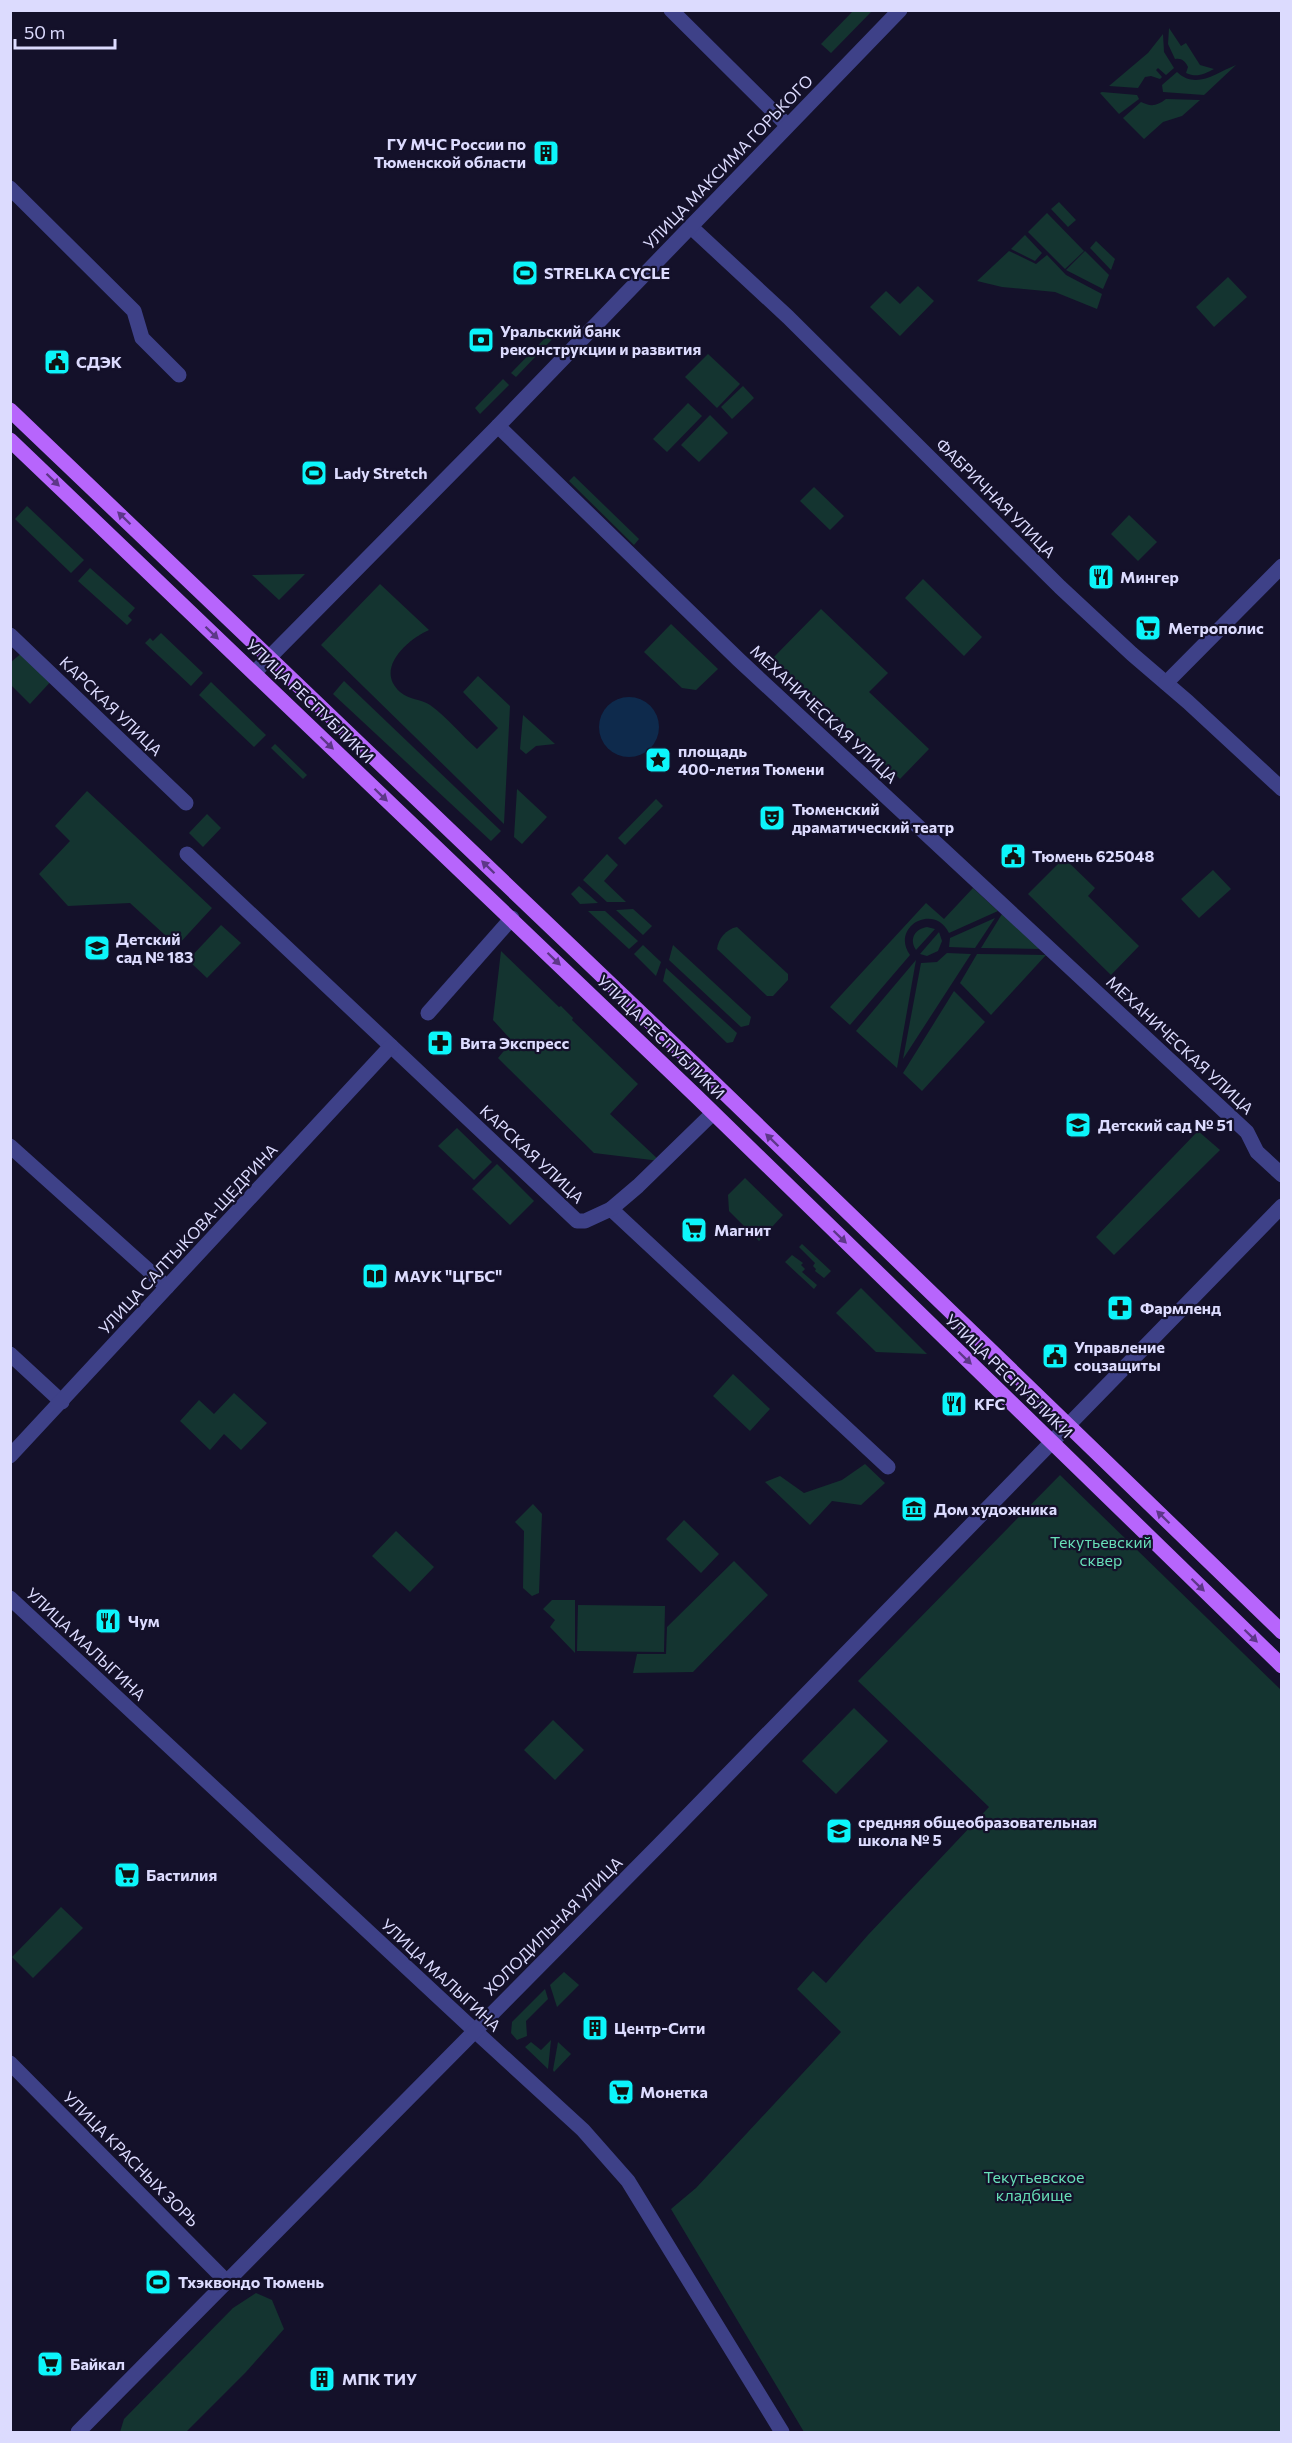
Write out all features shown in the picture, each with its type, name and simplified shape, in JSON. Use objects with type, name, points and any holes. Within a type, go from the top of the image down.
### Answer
[{"type":"main road","name":"УЛИЦА РЕСПУБЛИКИ","points":[[10,410],[1281,1632]]},
{"type":"main road","name":"УЛИЦА РЕСПУБЛИКИ","points":[[10,440],[512,918],[1281,1666]]},
{"type":"street","points":[[671,10],[788,125]]},
{"type":"street","name":"УЛИЦА МАКСИМА ГОРЬКОГО","points":[[254,673],[498,426],[900,10]]},
{"type":"street","points":[[10,188],[134,311],[142,338],[179,375]]},
{"type":"street","name":"ФАБРИЧНАЯ УЛИЦА","points":[[691,227],[788,317],[1060,587],[1281,789]]},
{"type":"street","name":"МЕХАНИЧЕСКАЯ УЛИЦА","points":[[498,426],[739,660],[1247,1132],[1257,1152],[1281,1175]]},
{"type":"street","points":[[1166,683],[1281,566]]},
{"type":"street","name":"КАРСКАЯ УЛИЦА","points":[[10,635],[186,803]]},
{"type":"street","name":"КАРСКАЯ УЛИЦА","points":[[187,854],[577,1221],[585,1221],[611,1209]]},
{"type":"street","points":[[428,1013],[512,918]]},
{"type":"street","name":"УЛИЦА САЛТЫКОВА-ЩЕДРИНА","points":[[10,1456],[391,1046]]},
{"type":"street","points":[[713,1113],[611,1209],[888,1467]]},
{"type":"street","points":[[10,1146],[167,1287]]},
{"type":"street","points":[[1068,1426],[1281,1206]]},
{"type":"street","points":[[10,1354],[62,1402]]},
{"type":"street","name":"ХОЛОДИЛЬНАЯ УЛИЦА","points":[[78,2433],[1068,1426]]},
{"type":"street","name":"УЛИЦА МАЛЫГИНА","points":[[10,1598],[584,2130],[628,2181],[782,2433]]},
{"type":"street","name":"УЛИЦА КРАСНЫХ ЗОРЬ","points":[[10,2063],[226,2281]]},
{"type":"green space","points":[[854,10],[872,11],[831,53],[821,44]]},
{"type":"green space","points":[[1169,28],[1181,46],[1186,43],[1200,65],[1214,69],[1197,75],[1186,73],[1187,65],[1175,59],[1168,44]]},
{"type":"green space","points":[[1163,34],[1164,52],[1174,68],[1166,75],[1158,68],[1156,70],[1162,77],[1160,79],[1145,77],[1138,88],[1109,86],[1148,53]]},
{"type":"green space","points":[[1236,65],[1204,95],[1163,92],[1162,85],[1177,72],[1191,80],[1199,80]]},
{"type":"green space","points":[[1100,93],[1137,95],[1139,99],[1119,114]]},
{"type":"green space","points":[[1166,99],[1200,100],[1182,116],[1163,122],[1144,139],[1123,118],[1141,102],[1154,105]]},
{"type":"green space","points":[[1059,202],[1076,220],[1068,227],[1051,209]]},
{"type":"green space","points":[[1047,213],[1084,251],[1065,269],[1028,232]]},
{"type":"green space","points":[[1025,235],[1042,253],[1035,261],[1011,249]]},
{"type":"green space","points":[[1096,241],[1115,259],[1111,270],[1090,248]]},
{"type":"green space","points":[[1009,251],[1036,264],[1047,255],[1066,275],[1102,294],[1097,309],[1055,292],[1002,287],[977,281]]},
{"type":"green space","points":[[1085,251],[1109,275],[1103,289],[1066,270]]},
{"type":"green space","points":[[1228,277],[1247,297],[1214,327],[1196,307]]},
{"type":"green space","points":[[918,286],[934,301],[900,336],[870,307],[886,291],[900,304]]},
{"type":"green space","points":[[555,328],[559,332],[516,377],[511,373]]},
{"type":"green space","points":[[708,354],[740,384],[717,408],[685,377]]},
{"type":"green space","points":[[503,379],[509,385],[480,414],[475,408]]},
{"type":"green space","points":[[743,386],[754,398],[732,419],[721,407]]},
{"type":"green space","points":[[688,403],[702,416],[667,452],[653,439]]},
{"type":"green space","points":[[710,415],[728,433],[699,462],[681,445]]},
{"type":"green space","points":[[574,476],[639,539],[634,545],[569,481]]},
{"type":"green space","points":[[814,487],[844,516],[830,530],[800,501]]},
{"type":"green space","points":[[27,506],[84,560],[71,573],[15,519]]},
{"type":"green space","points":[[1129,515],[1157,542],[1138,561],[1111,534]]},
{"type":"green space","points":[[90,568],[135,608],[128,616],[132,620],[127,625],[78,581]]},
{"type":"green space","points":[[305,574],[279,600],[252,575]]},
{"type":"green space","points":[[923,579],[982,637],[964,656],[905,598]]},
{"type":"green space","points":[[380,584],[429,630],[412,640],[392,665],[393,683],[400,692],[407,697],[430,705],[477,749],[498,728],[463,692],[478,676],[510,706],[504,824],[321,645]]},
{"type":"green space","points":[[821,609],[888,673],[869,692],[929,749],[900,779],[773,658]]},
{"type":"green space","points":[[671,624],[718,669],[696,690],[682,688],[644,652]]},
{"type":"green space","points":[[161,633],[203,673],[191,686],[145,643],[150,638],[153,641]]},
{"type":"green space","points":[[24,651],[53,679],[30,704],[11,685],[10,663]]},
{"type":"green space","points":[[344,681],[501,831],[491,841],[333,694]]},
{"type":"green space","points":[[211,682],[266,735],[254,747],[199,695]]},
{"type":"green space","points":[[523,715],[555,744],[536,746],[526,754],[520,749]]},
{"type":"green space","points":[[275,744],[307,775],[303,779],[271,748]]},
{"type":"green space","points":[[517,789],[547,817],[522,844],[514,837]]},
{"type":"green space","points":[[87,791],[212,908],[177,946],[130,903],[68,906],[39,874],[70,841],[55,826]]},
{"type":"green space","points":[[656,799],[663,806],[625,845],[618,838]]},
{"type":"green space","points":[[207,814],[221,828],[203,847],[189,833]]},
{"type":"green space","points":[[607,854],[618,865],[604,881],[626,902],[607,902],[583,880]]},
{"type":"green space","points":[[1064,858],[1095,888],[1088,896],[1139,946],[1111,975],[1028,894]]},
{"type":"green space","points":[[1213,870],[1231,889],[1199,918],[1181,899]]},
{"type":"green space","points":[[579,886],[598,903],[580,904],[571,894]]},
{"type":"green space","points":[[973,888],[998,911],[949,933],[942,924],[934,919],[916,922],[906,935],[905,945],[910,955],[850,1025],[830,1007],[926,903],[944,919]]},
{"type":"green space","points":[[633,909],[652,926],[643,935],[616,910]]},
{"type":"green space","points":[[588,911],[605,911],[638,941],[629,949]]},
{"type":"green space","points":[[1002,914],[1041,949],[981,948]]},
{"type":"green space","points":[[995,918],[975,948],[949,947],[950,938]]},
{"type":"green space","points":[[221,925],[241,943],[207,978],[188,960]]},
{"type":"green space","points":[[737,927],[788,974],[788,980],[773,996],[767,996],[717,949],[723,935]]},
{"type":"green space","points":[[927,927],[935,929],[916,950],[913,942],[914,936],[919,930]]},
{"type":"green space","points":[[939,932],[942,941],[938,951],[927,956],[920,954]]},
{"type":"green space","points":[[643,945],[661,962],[656,976],[634,954]]},
{"type":"green space","points":[[673,945],[751,1017],[749,1025],[741,1027],[669,960]]},
{"type":"green space","points":[[501,951],[559,1007],[561,1006],[573,1018],[572,1020],[638,1084],[610,1114],[660,1161],[594,1153],[498,1058],[512,1041],[493,1020]]},
{"type":"green space","points":[[947,953],[971,954],[903,1059],[921,963],[937,962]]},
{"type":"green space","points":[[977,954],[1046,955],[991,1015],[960,983]]},
{"type":"green space","points":[[916,960],[897,1068],[856,1031]]},
{"type":"green space","points":[[666,968],[737,1033],[733,1042],[727,1043],[663,981]]},
{"type":"green space","points":[[954,991],[985,1022],[922,1091],[903,1073]]},
{"type":"green space","points":[[457,1128],[492,1162],[474,1180],[438,1146]]},
{"type":"green space","points":[[1198,1131],[1220,1150],[1114,1255],[1096,1237]]},
{"type":"green space","points":[[497,1164],[534,1201],[510,1225],[472,1189]]},
{"type":"green space","points":[[745,1178],[783,1215],[759,1241],[729,1211],[728,1195]]},
{"type":"green space","points":[[802,1244],[831,1271],[824,1278],[815,1271],[813,1266],[815,1263],[799,1247]]},
{"type":"green space","points":[[792,1255],[803,1263],[801,1265],[805,1269],[802,1272],[817,1285],[814,1289],[785,1262]]},
{"type":"green space","points":[[861,1288],[927,1354],[876,1352],[836,1313]]},
{"type":"green space","points":[[733,1374],[770,1409],[750,1431],[713,1396]]},
{"type":"green space","points":[[234,1393],[267,1423],[241,1450],[224,1434],[210,1450],[180,1421],[199,1400],[214,1414]]},
{"type":"green space","points":[[865,1464],[885,1483],[861,1505],[832,1501],[810,1525],[765,1482],[780,1476],[804,1493],[842,1480]]},
{"type":"green space","name":"Текутьевское кладбище","points":[[1060,1475],[1281,1690],[1281,2432],[804,2432],[671,2209],[696,2188],[841,2032],[797,1989],[813,1971],[826,1983],[868,1935],[989,1807],[858,1681]]},
{"type":"green space","points":[[533,1504],[542,1514],[539,1593],[532,1596],[523,1588],[524,1531],[515,1522]]},
{"type":"green space","points":[[684,1520],[719,1554],[701,1573],[666,1539]]},
{"type":"green space","points":[[396,1531],[434,1567],[410,1592],[372,1556]]},
{"type":"green space","points":[[734,1561],[768,1595],[693,1672],[633,1673],[637,1654],[666,1654],[667,1627]]},
{"type":"green space","points":[[552,1600],[575,1600],[575,1653],[550,1627],[555,1620],[543,1609]]},
{"type":"green space","points":[[578,1605],[665,1606],[664,1652],[577,1651]]},
{"type":"green space","points":[[854,1708],[888,1741],[836,1794],[802,1761]]},
{"type":"green space","points":[[553,1720],[584,1750],[555,1780],[524,1750]]},
{"type":"green space","points":[[61,1907],[83,1928],[33,1978],[12,1957]]},
{"type":"green space","points":[[564,1972],[579,1985],[557,2007],[550,1985]]},
{"type":"green space","points":[[545,1989],[548,1999],[526,2021],[527,2036],[517,2040],[511,2033],[512,2022]]},
{"type":"green space","points":[[551,2040],[548,2069],[525,2047],[531,2042],[541,2050]]},
{"type":"green space","points":[[558,2042],[571,2054],[554,2072],[553,2070]]},
{"type":"green space","points":[[256,2293],[272,2300],[284,2329],[246,2372],[186,2432],[120,2432],[124,2419],[233,2308]]},
{"type":"water","points":[[623,697],[635,697],[646,702],[654,710],[659,727],[657,739],[646,752],[635,757],[623,757],[612,752],[604,744],[599,733],[599,721],[604,710],[612,702]]},
{"type":"place","name":"ГУ МЧС России по Тюменской области","points":[[546,153]]},
{"type":"place","name":"STRELKA CYCLE","points":[[525,273]]},
{"type":"place","name":"Уральский банк реконструкции и развития","points":[[481,340]]},
{"type":"place","name":"СДЭК","points":[[57,362]]},
{"type":"place","name":"Lady Stretch","points":[[314,473]]},
{"type":"place","name":"Мингер","points":[[1101,577]]},
{"type":"place","name":"Метрополис","points":[[1148,628]]},
{"type":"place","name":"площадь 400-летия Тюмени","points":[[658,760]]},
{"type":"place","name":"Тюменский драматический театр","points":[[772,818]]},
{"type":"place","name":"Тюмень 625048","points":[[1013,856]]},
{"type":"place","name":"Детский сад № 183","points":[[97,948]]},
{"type":"place","name":"Вита Экспресс","points":[[440,1043]]},
{"type":"place","name":"Детский сад № 51","points":[[1078,1125]]},
{"type":"place","name":"Магнит","points":[[694,1230]]},
{"type":"place","name":"МАУК \"ЦГБС\"","points":[[375,1276]]},
{"type":"place","name":"Фармленд","points":[[1120,1308]]},
{"type":"place","name":"Управление соцзащиты","points":[[1055,1356]]},
{"type":"place","name":"KFC","points":[[954,1404]]},
{"type":"place","name":"Дом художника","points":[[914,1509]]},
{"type":"place","name":"Чум","points":[[108,1621]]},
{"type":"place","name":"средняя общеобразовательная школа № 5","points":[[839,1831]]},
{"type":"place","name":"Бастилия","points":[[127,1875]]},
{"type":"place","name":"Центр-Сити","points":[[595,2028]]},
{"type":"place","name":"Монетка","points":[[621,2092]]},
{"type":"place","name":"Тхэквондо Тюмень","points":[[158,2282]]},
{"type":"place","name":"Байкал","points":[[50,2364]]},
{"type":"place","name":"МПК ТИУ","points":[[322,2379]]},
{"type":"park label","name":"Текутьевский сквер","points":[[1101,1551]]}]
